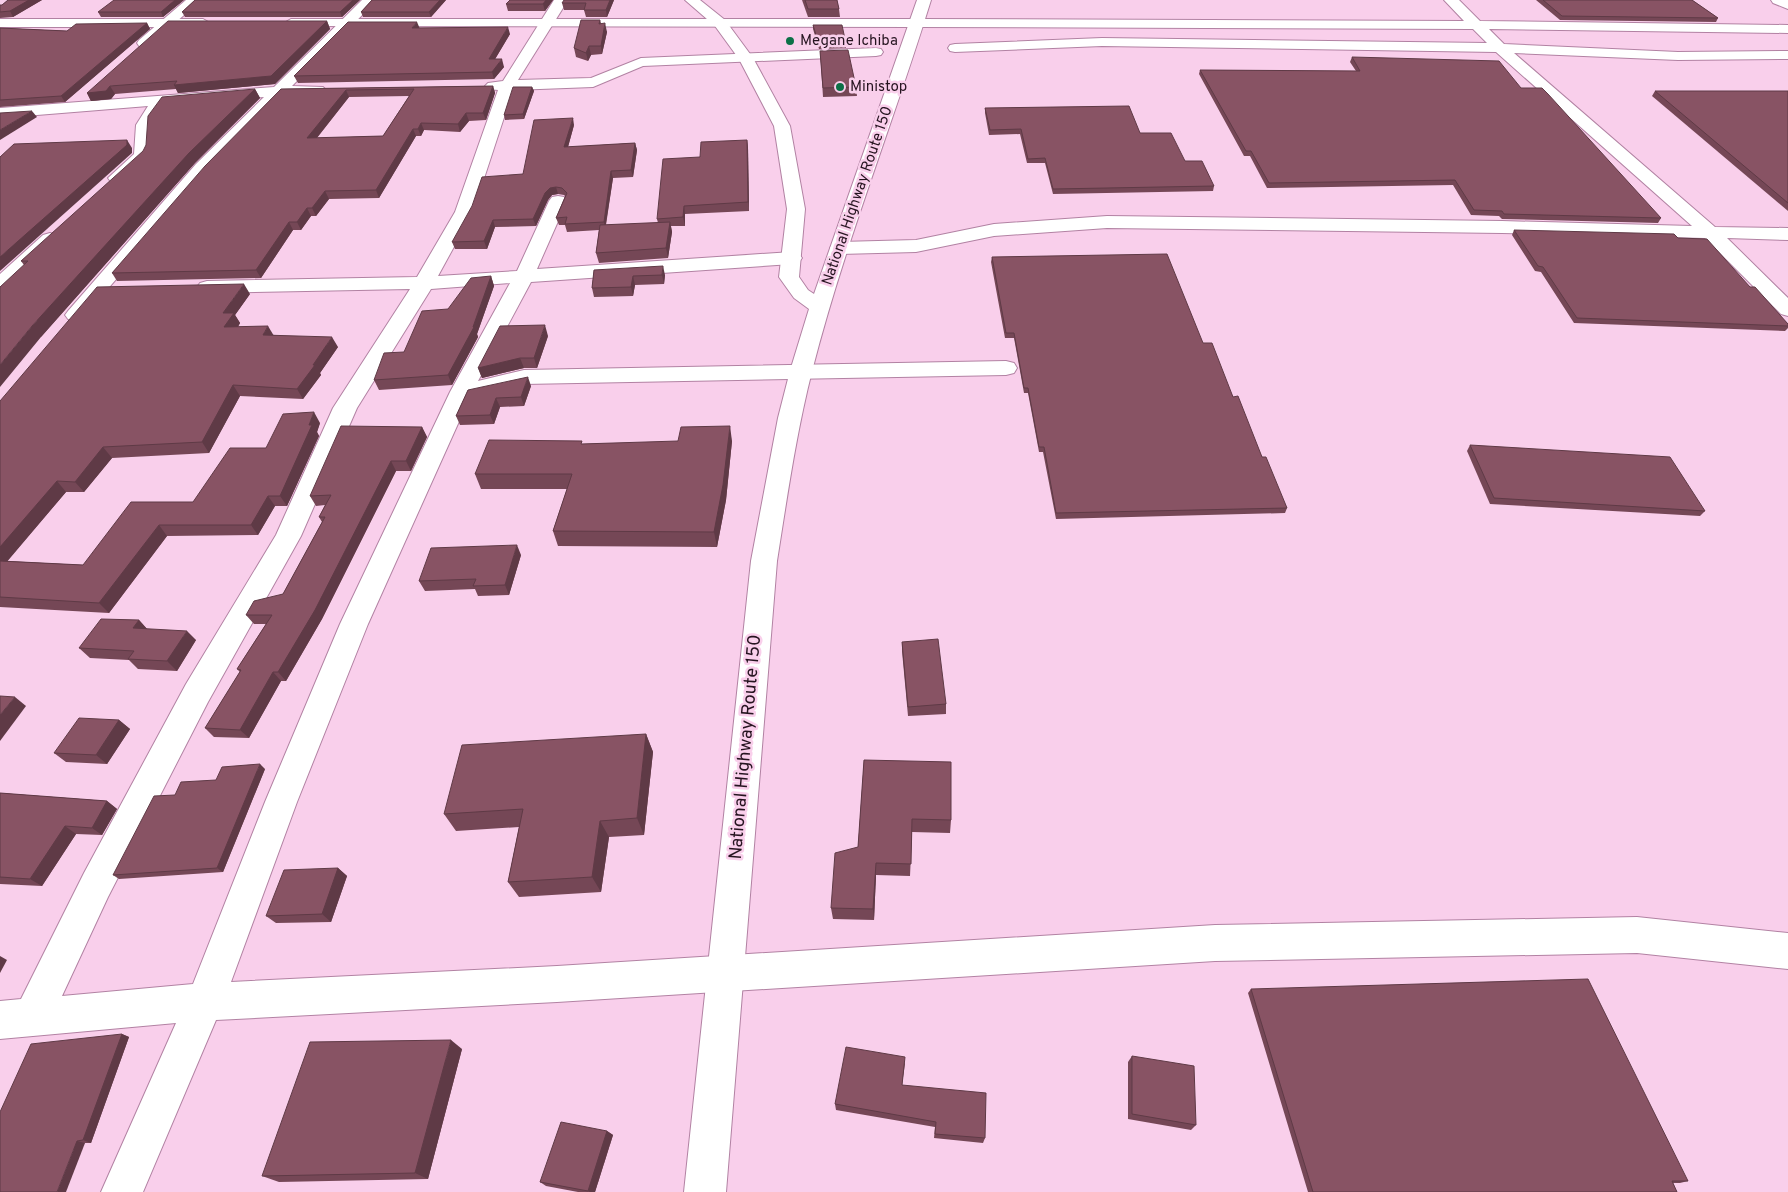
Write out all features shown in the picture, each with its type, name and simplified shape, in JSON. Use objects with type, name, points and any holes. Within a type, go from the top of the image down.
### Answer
[{"type":"main road","points":[[132,54],[194,0]]},
{"type":"main road","points":[[62,329],[108,289],[202,168],[370,0]]},
{"type":"main road","points":[[16,1018],[96,884],[197,693],[288,536],[345,408],[424,282],[464,212],[507,86],[562,0]]},
{"type":"main road","name":"National Highway Route 150","points":[[692,0],[720,23],[746,58],[782,126],[796,209],[789,277],[801,294],[820,307]]},
{"type":"main road","name":"National Highway Route 150","points":[[705,1192],[764,561],[780,464],[801,372],[820,307],[924,0]]},
{"type":"main road","points":[[1451,0],[1500,48],[1710,232],[1788,310]]},
{"type":"main road","points":[[1778,0],[1788,5]]},
{"type":"main road","points":[[0,23],[217,23]]},
{"type":"main road","points":[[277,23],[1478,25],[1788,29]]},
{"type":"main road","points":[[955,48],[1102,42],[1500,48],[1678,56],[1760,55],[1785,61]]},
{"type":"main road","points":[[478,87],[593,82],[641,62],[876,52]]},
{"type":"main road","points":[[0,113],[70,109],[280,90],[330,90]]},
{"type":"main road","points":[[70,109],[91,91]]},
{"type":"main road","points":[[107,187],[142,155],[144,125],[159,100]]},
{"type":"main road","points":[[122,1192],[205,1002],[281,802],[354,624],[461,392],[524,276],[558,201]]},
{"type":"main road","points":[[840,248],[916,246],[994,230],[1107,222],[1502,227],[1788,234]]},
{"type":"main road","points":[[0,285],[64,226]]},
{"type":"main road","points":[[187,288],[424,282],[792,258]]},
{"type":"main road","points":[[461,392],[524,377],[1006,368]]},
{"type":"main road","points":[[16,1018],[205,1002],[724,973],[1225,942],[1637,936],[1788,951]]},
{"type":"building","points":[[8,0],[29,0],[10,11],[0,12],[0,5]]},
{"type":"building","points":[[114,0],[175,0],[161,12],[98,12]]},
{"type":"building","points":[[195,0],[353,0],[340,12],[182,12]]},
{"type":"building","points":[[372,0],[440,0],[429,12],[361,12]]},
{"type":"building","points":[[510,0],[546,0],[543,4],[506,4]]},
{"type":"building","points":[[564,0],[610,0],[606,10],[584,10],[586,3],[562,3]]},
{"type":"building","points":[[805,0],[837,0],[839,9],[808,9]]},
{"type":"building","points":[[1543,0],[1692,0],[1718,18],[1562,16]]},
{"type":"building","points":[[581,20],[600,20],[599,24],[605,23],[601,46],[589,46],[586,53],[574,48]]},
{"type":"building","points":[[168,21],[327,21],[271,76],[174,85],[177,81],[110,86],[106,91],[87,93]]},
{"type":"building","points":[[348,22],[417,22],[412,28],[508,27],[489,59],[502,59],[492,72],[294,76]]},
{"type":"building","points":[[147,23],[61,96],[0,100],[0,28],[67,31],[76,24]]},
{"type":"building","points":[[813,25],[842,25],[846,44],[819,45]]},
{"type":"building","points":[[848,50],[856,87],[823,88],[820,51]]},
{"type":"building","points":[[1352,57],[1499,61],[1521,88],[1542,88],[1661,218],[1504,214],[1502,211],[1474,210],[1455,180],[1269,183],[1251,151],[1246,151],[1200,70],[1360,71]]},
{"type":"building","points":[[493,86],[483,113],[466,113],[458,124],[421,123],[418,129],[413,129],[376,190],[325,191],[312,208],[307,208],[297,222],[289,222],[256,270],[112,273],[205,166],[281,89]],"holes":[[[414,89],[383,136],[307,138],[346,90]]]},
{"type":"building","points":[[513,87],[532,87],[523,114],[504,115]]},
{"type":"building","points":[[255,89],[189,153],[32,326],[0,365],[0,287],[28,261],[21,261],[143,151],[146,145],[148,116],[162,97]]},
{"type":"building","points":[[1655,91],[1788,91],[1788,203]]},
{"type":"building","points":[[1129,106],[1140,133],[1171,133],[1185,161],[1202,161],[1214,186],[1053,189],[1045,158],[1028,159],[1021,129],[990,130],[985,108]]},
{"type":"building","points":[[32,111],[0,130],[0,113]]},
{"type":"building","points":[[573,118],[564,147],[635,143],[631,170],[611,171],[604,222],[565,224],[567,217],[556,218],[567,193],[562,188],[556,187],[550,188],[545,193],[533,219],[493,220],[484,241],[452,242],[472,206],[482,177],[523,174],[534,120]]},
{"type":"building","points":[[127,140],[127,145],[0,257],[0,157],[14,144]]},
{"type":"building","points":[[747,140],[748,202],[684,206],[683,217],[657,219],[663,159],[700,157],[701,142]]},
{"type":"building","points":[[670,222],[666,248],[596,253],[600,225]]},
{"type":"building","points":[[1514,230],[1674,234],[1678,238],[1707,239],[1750,287],[1755,287],[1788,326],[1577,318],[1543,267],[1538,266]]},
{"type":"building","points":[[1167,254],[1203,343],[1212,343],[1233,397],[1238,396],[1262,457],[1266,457],[1287,508],[1056,513],[1044,447],[1039,447],[1028,388],[1024,388],[1014,333],[1006,333],[992,257]]},
{"type":"building","points":[[663,266],[662,275],[633,276],[631,287],[592,288],[594,270]]},
{"type":"building","points":[[491,276],[474,327],[448,375],[374,380],[384,353],[404,352],[422,311],[448,309],[471,278]]},
{"type":"building","points":[[244,284],[223,313],[234,313],[224,327],[268,326],[263,335],[332,337],[313,365],[315,365],[297,389],[233,385],[202,442],[103,447],[75,482],[57,481],[0,547],[0,401],[97,287]]},
{"type":"building","points":[[545,325],[534,358],[520,358],[478,368],[500,326]]},
{"type":"building","points":[[528,377],[521,397],[496,398],[490,415],[456,416],[468,390]]},
{"type":"building","points":[[314,412],[309,425],[312,425],[280,496],[268,496],[251,525],[159,525],[99,603],[0,597],[0,561],[83,565],[131,502],[193,502],[230,448],[266,448],[283,414]]},
{"type":"building","points":[[341,426],[422,427],[406,461],[391,461],[315,610],[278,672],[273,672],[240,730],[205,728],[241,670],[237,669],[272,615],[246,615],[254,601],[283,594],[325,517],[319,517],[331,495],[310,496]]},
{"type":"building","points":[[730,426],[723,485],[714,532],[553,531],[572,474],[475,474],[489,440],[582,441],[581,444],[678,441],[681,427]]},
{"type":"building","points":[[1470,445],[1670,457],[1705,511],[1494,498]]},
{"type":"building","points":[[517,545],[505,585],[473,586],[476,579],[419,581],[431,548]]},
{"type":"building","points":[[101,619],[139,620],[133,628],[187,631],[167,661],[128,659],[134,651],[79,648]]},
{"type":"building","points":[[938,639],[946,704],[908,707],[902,642]]},
{"type":"building","points":[[0,696],[15,697],[0,715]]},
{"type":"building","points":[[79,718],[119,720],[96,755],[54,753]]},
{"type":"building","points":[[646,734],[637,818],[600,821],[592,877],[508,882],[523,809],[444,814],[462,745]]},
{"type":"building","points":[[864,760],[951,762],[951,820],[912,819],[911,864],[876,863],[873,909],[831,908],[835,853],[858,847]]},
{"type":"building","points":[[260,764],[217,868],[113,875],[154,796],[175,795],[181,782],[216,780],[222,767]]},
{"type":"building","points":[[0,793],[107,801],[92,828],[65,826],[30,879],[0,877]]},
{"type":"building","points":[[338,868],[322,914],[266,916],[284,870]]},
{"type":"building","points":[[1588,979],[1688,1181],[1672,1181],[1677,1192],[1313,1192],[1251,989]]},
{"type":"building","points":[[122,1034],[83,1140],[77,1141],[57,1192],[0,1192],[0,1112],[31,1044]]},
{"type":"building","points":[[451,1040],[415,1173],[262,1176],[310,1042]]},
{"type":"building","points":[[846,1047],[905,1057],[902,1085],[986,1093],[985,1138],[935,1134],[936,1122],[835,1104]]},
{"type":"building","points":[[1132,1056],[1194,1066],[1196,1125],[1132,1114]]},
{"type":"building","points":[[561,1122],[607,1131],[588,1191],[540,1182]]},
{"type":"place","name":"Megane Ichiba","points":[[790,41]]},
{"type":"place","name":"Ministop","points":[[840,87]]}]
